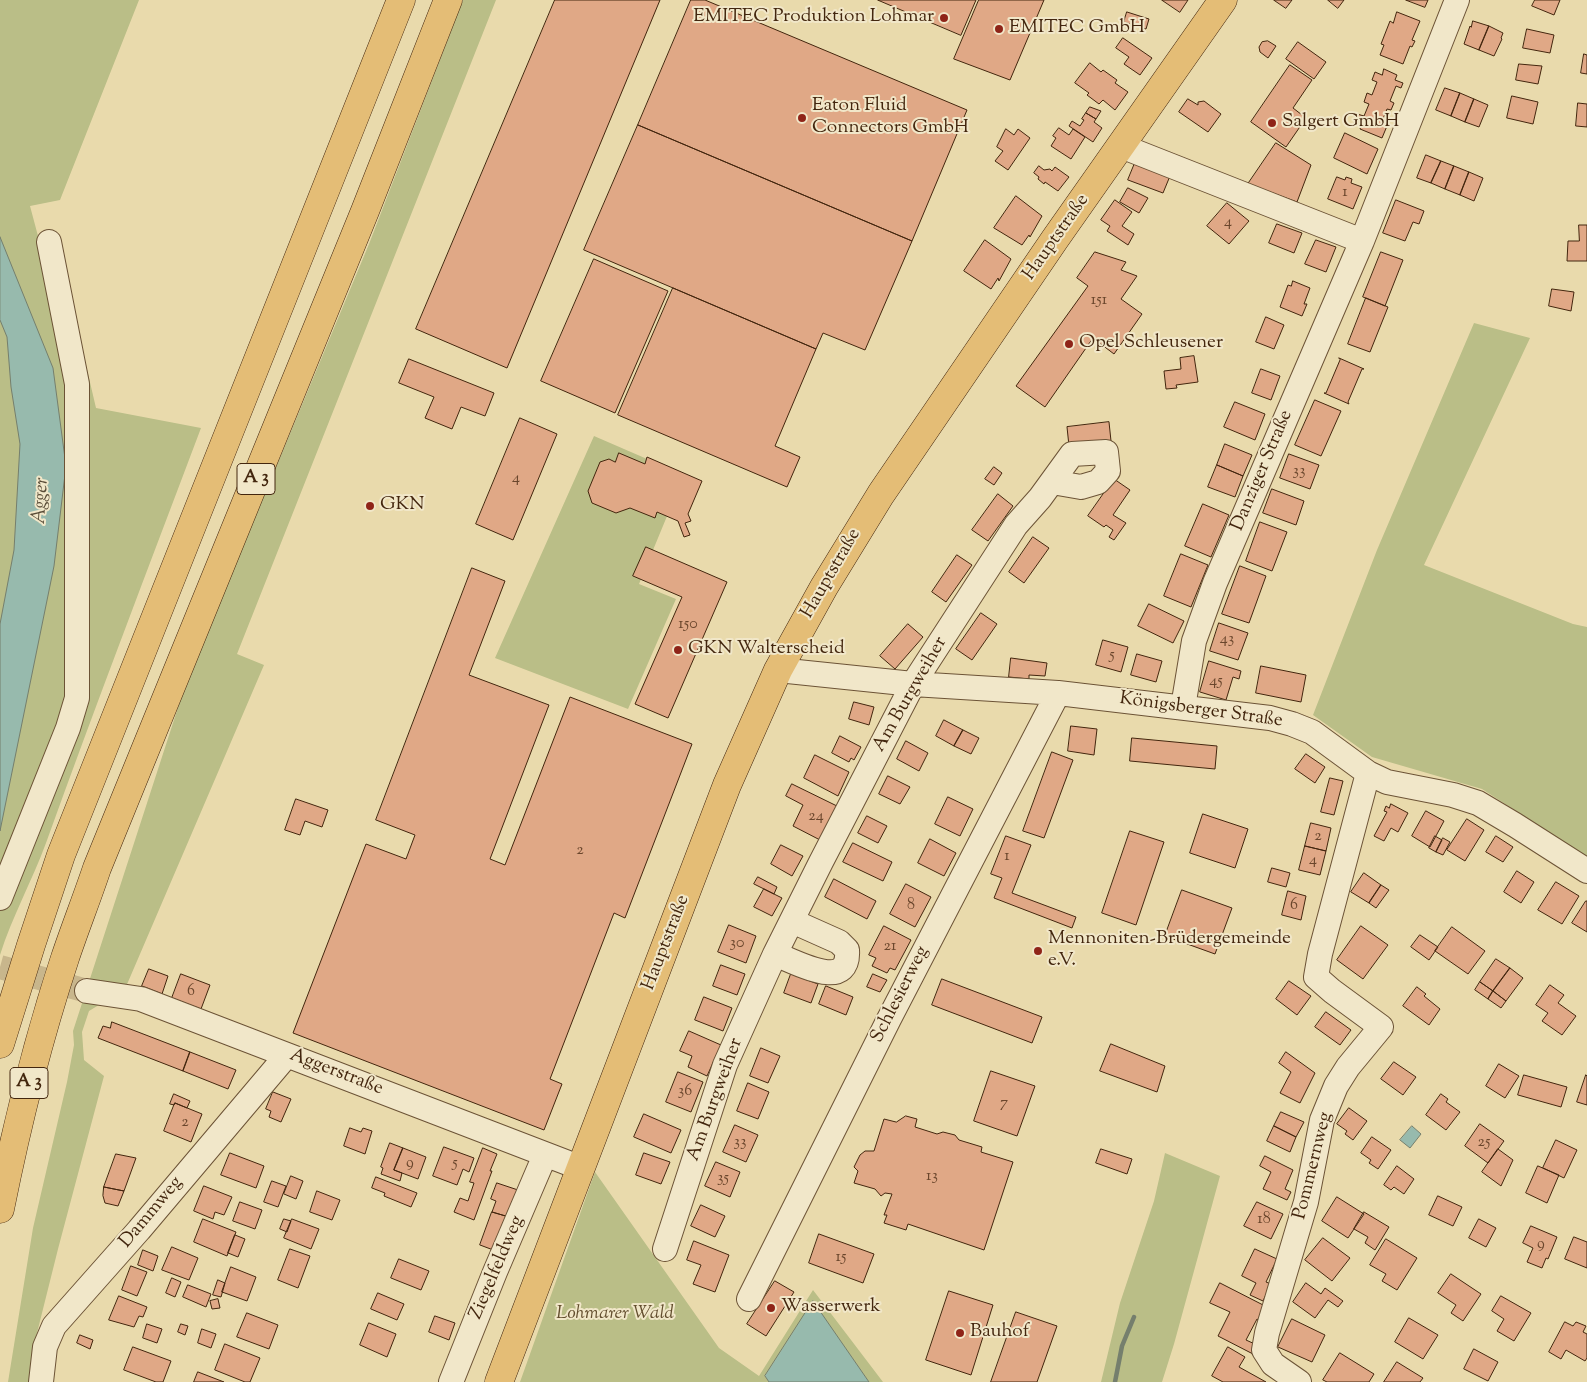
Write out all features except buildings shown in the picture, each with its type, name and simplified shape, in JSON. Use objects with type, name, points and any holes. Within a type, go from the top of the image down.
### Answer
[{"type":"main road","name":"A 3","points":[[0,1044],[30,945],[61,855],[402,0]]},
{"type":"main road","name":"A 3","points":[[0,1209],[38,1049],[65,958],[97,868],[365,211],[448,0]]},
{"type":"main road","name":"Hauptstraße","points":[[499,1382],[727,786],[778,670],[819,595],[881,494],[1055,239],[1223,0]]},
{"type":"street","name":"Danziger Straße","points":[[1183,707],[1194,641],[1215,583],[1362,242],[1457,0]]},
{"type":"street","points":[[1121,146],[1362,242]]},
{"type":"street","points":[[0,898],[68,728],[77,698],[77,384],[49,242]]},
{"type":"street","name":"Am Burgweiher","points":[[665,1248],[725,1065],[775,954],[913,684],[1016,525],[1052,482]]},
{"type":"street","name":"Königsberger Straße","points":[[778,670],[913,684],[1058,693],[1270,718],[1312,732],[1368,773],[1387,782],[1453,795],[1478,803],[1515,824],[1587,871]]},
{"type":"street","name":"Schlesierweg","points":[[748,1299],[888,1020],[1058,693]]},
{"type":"street","name":"Pommernweg","points":[[1292,1380],[1273,1364],[1264,1350],[1270,1324],[1306,1202],[1322,1120],[1336,1086],[1348,1067],[1381,1027],[1316,977],[1320,954],[1368,773]]},
{"type":"street","points":[[775,954],[818,971],[834,974],[843,969],[848,960],[847,950],[839,942],[792,921]]},
{"type":"street","name":"Aggerstraße","points":[[87,991],[141,999],[581,1168]]},
{"type":"street","name":"Dammweg","points":[[41,1382],[45,1347],[54,1326],[287,1055]]},
{"type":"street","name":"Ziegelfeldweg","points":[[451,1382],[545,1155]]},
{"type":"green space","points":[[0,0],[139,0],[60,200],[30,206],[46,266],[56,237],[96,408],[201,428],[46,843],[0,955]]},
{"type":"green space","points":[[463,0],[496,0],[237,654],[264,665],[125,989],[89,1011],[82,1032],[84,1060],[104,1076],[36,1337],[32,1382],[8,1382],[33,1228],[74,1045],[73,1031],[185,686],[369,244]]},
{"type":"green space","points":[[1474,323],[1530,338],[1424,565],[1573,624],[1587,627],[1587,857],[1482,789],[1372,757],[1313,715],[1377,550]]},
{"type":"green space","points":[[594,436],[684,475],[639,584],[676,599],[628,709],[495,658]]},
{"type":"green space","points":[[1165,1153],[1220,1176],[1174,1344],[1162,1382],[1101,1382],[1120,1303],[1154,1201]]},
{"type":"green space","name":"Lohmarer Wald","points":[[595,1172],[719,1348],[759,1376],[813,1290],[883,1382],[869,1382],[813,1302],[765,1376],[769,1382],[520,1382]]},
{"type":"water","name":"Agger","points":[[0,237],[53,368],[66,466],[54,566],[0,831],[0,624],[14,550],[20,444],[11,387],[7,337],[0,320]]},
{"type":"water","points":[[1412,1126],[1421,1134],[1410,1148],[1400,1140]]},
{"type":"water","points":[[813,1301],[869,1382],[769,1382],[765,1376]]},
{"type":"waterway","points":[[1115,1382],[1122,1346],[1134,1317]]},
{"type":"tunnel","points":[[0,967],[87,991]]},
{"type":"place","name":"EMITEC Produktion Lohmar","points":[[944,18]]},
{"type":"place","name":"EMITEC GmbH","points":[[999,29]]},
{"type":"place","name":"Eaton Fluid Connectors GmbH","points":[[802,118]]},
{"type":"place","name":"Salgert GmbH","points":[[1272,123]]},
{"type":"place","name":"Opel Schleusener","points":[[1069,344]]},
{"type":"place","name":"GKN","points":[[370,506]]},
{"type":"place","name":"GKN Walterscheid","points":[[678,650]]},
{"type":"place","name":"Mennoniten-Brüdergemeinde e.V.","points":[[1038,951]]},
{"type":"place","name":"Wasserwerk","points":[[771,1308]]},
{"type":"place","name":"Bauhof","points":[[960,1333]]}]
